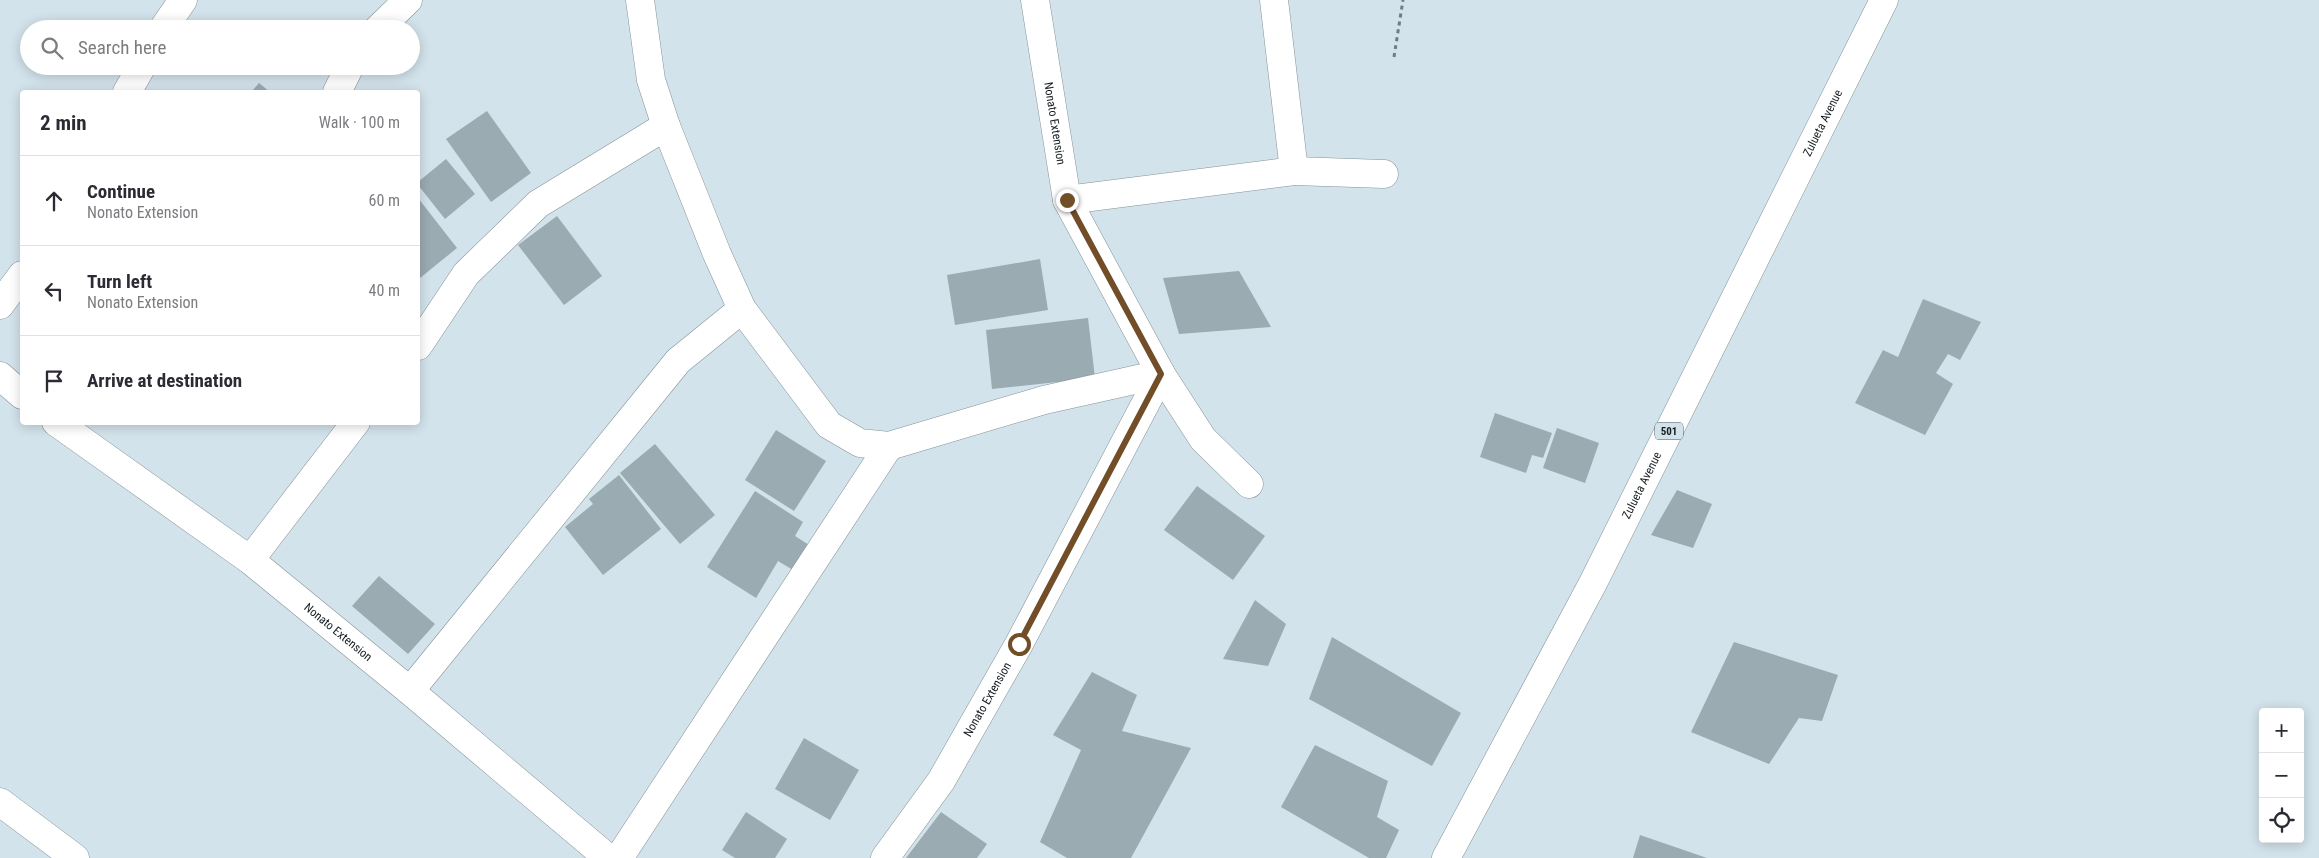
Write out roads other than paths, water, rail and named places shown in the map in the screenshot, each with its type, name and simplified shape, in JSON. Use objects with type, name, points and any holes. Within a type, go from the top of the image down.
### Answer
[{"type":"street","points":[[169,20],[183,0]]},
{"type":"street","points":[[387,20],[408,0]]},
{"type":"street","points":[[640,0],[652,80],[666,126],[717,254],[742,309],[829,425],[860,443],[889,446],[1044,400],[1161,374]]},
{"type":"street","name":"Nonato Extension","points":[[1035,0],[1067,200],[1161,374],[1204,439],[1249,484]]},
{"type":"street","points":[[1274,0],[1294,171]]},
{"type":"street","name":"Zulueta Avenue","points":[[1446,858],[1593,582],[1884,0]]},
{"type":"street","points":[[128,90],[137,75]]},
{"type":"street","points":[[338,90],[346,75]]},
{"type":"street","points":[[420,343],[466,274],[538,204],[666,126]]},
{"type":"street","points":[[1067,200],[1294,171],[1384,174]]},
{"type":"street","points":[[0,305],[20,278]]},
{"type":"street","points":[[410,691],[678,360],[742,309]]},
{"type":"street","name":"Nonato Extension","points":[[885,858],[946,773],[1019,644],[1161,374]]},
{"type":"street","points":[[0,376],[20,393]]},
{"type":"street","name":"Nonato Extension","points":[[60,425],[250,560],[410,691],[608,858]]},
{"type":"street","points":[[250,560],[354,425]]},
{"type":"street","points":[[618,858],[889,446]]},
{"type":"street","points":[[0,802],[75,858]]}]
